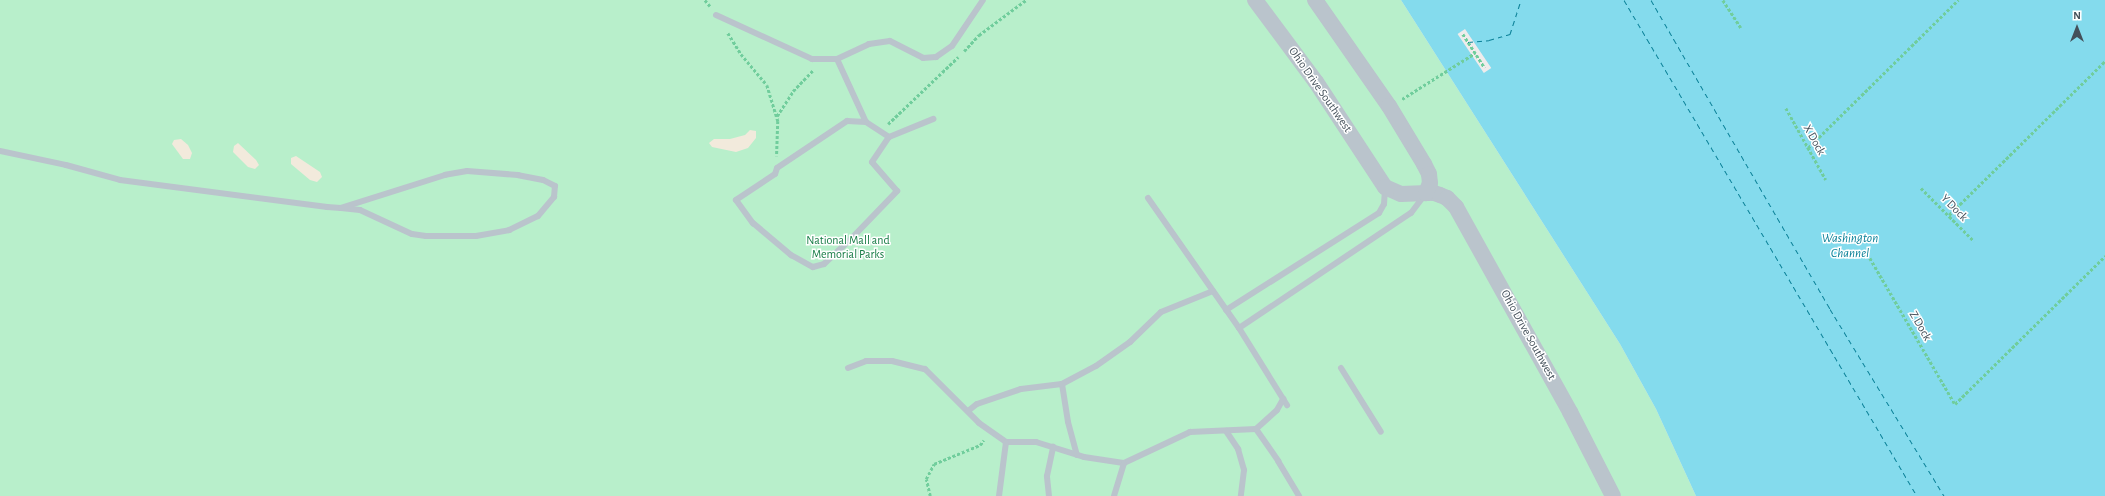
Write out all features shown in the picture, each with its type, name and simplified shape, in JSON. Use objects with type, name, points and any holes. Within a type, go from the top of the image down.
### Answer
[{"type":"street","name":"Ohio Drive Southwest","points":[[1256,0],[1316,82],[1386,187],[1401,194],[1434,193],[1447,198],[1456,207],[1567,405],[1613,496]]},
{"type":"street","points":[[1315,0],[1389,106],[1429,174],[1430,183],[1426,193]]},
{"type":"lane","points":[[716,15],[812,58],[837,59],[869,44],[890,40],[923,58],[936,58],[952,46],[983,0]]},
{"type":"lane","points":[[837,59],[866,122]]},
{"type":"lane","points":[[889,137],[866,122],[847,121],[777,168],[775,174],[736,200],[753,223],[791,255],[813,267],[824,264],[848,242],[897,191],[872,162],[889,137],[933,119]]},
{"type":"lane","points":[[0,151],[66,165],[120,180],[341,208],[360,210],[412,234],[476,236],[509,230],[538,216],[554,197],[555,186],[543,180],[467,171],[445,176],[341,208]]},
{"type":"lane","points":[[1226,310],[1379,213],[1384,204],[1386,187]]},
{"type":"lane","points":[[1238,328],[1411,213],[1426,193]]},
{"type":"lane","points":[[1148,198],[1226,310],[1287,405]]},
{"type":"lane","points":[[968,411],[977,404],[1021,389],[1062,384],[1096,366],[1130,342],[1161,312],[1213,291]]},
{"type":"lane","points":[[848,368],[866,361],[892,361],[925,369],[979,423],[1006,442],[1036,442],[1077,455],[1124,463],[1190,432],[1256,429],[1277,410],[1283,399]]},
{"type":"lane","points":[[1341,368],[1381,432]]},
{"type":"lane","points":[[1062,384],[1068,422],[1077,455]]},
{"type":"lane","points":[[1256,429],[1278,461],[1299,496]]},
{"type":"lane","points":[[1226,431],[1238,449],[1244,470],[1241,496]]},
{"type":"lane","points":[[999,496],[1006,442]]},
{"type":"lane","points":[[1049,496],[1046,476],[1053,447]]},
{"type":"lane","points":[[1114,496],[1124,463]]},
{"type":"path","points":[[706,0],[742,54],[767,85],[778,121],[777,168]]},
{"type":"path","points":[[880,131],[899,115],[979,35],[1026,0]]},
{"type":"path","points":[[1723,0],[1741,28]]},
{"type":"path","points":[[1808,148],[1958,0]]},
{"type":"path","points":[[1463,34],[1485,68]]},
{"type":"path","points":[[1389,106],[1475,52]]},
{"type":"path","points":[[777,116],[792,91],[826,59]]},
{"type":"path","points":[[1949,215],[2105,61]]},
{"type":"path","name":"X Dock","points":[[1786,108],[1826,180]]},
{"type":"path","name":"Y Dock","points":[[1921,188],[1974,240]]},
{"type":"path","name":"Z Dock","points":[[1870,258],[1955,404],[2105,256]]},
{"type":"path","points":[[930,496],[926,478],[934,464],[980,445],[991,432]]},
{"type":"green space","name":"National Mall and Memorial Parks","points":[[0,0],[1401,0],[1620,344],[1656,409],[1696,496],[0,496]]},
{"type":"sand","points":[[750,130],[756,131],[756,138],[748,148],[736,152],[712,147],[709,143],[714,139],[730,139],[745,135]]},
{"type":"sand","points":[[181,139],[188,145],[192,153],[190,159],[183,159],[172,144],[174,140]]},
{"type":"sand","points":[[238,143],[256,160],[259,165],[255,169],[248,167],[233,152],[234,146]]},
{"type":"sand","points":[[296,156],[320,172],[322,177],[317,182],[310,180],[291,164],[291,158]]},
{"type":"water","name":"Washington Channel","points":[[1401,0],[2105,0],[2105,496],[1696,496],[1656,409],[1620,344]]},
{"type":"pier","points":[[1465,29],[1491,68],[1484,73],[1458,34]]},
{"type":"ferry route","points":[[1468,42],[1489,40],[1510,34],[1521,0]]},
{"type":"ferry route","points":[[1624,0],[1917,496]]},
{"type":"ferry route","points":[[1651,0],[1830,309],[1944,496]]}]
